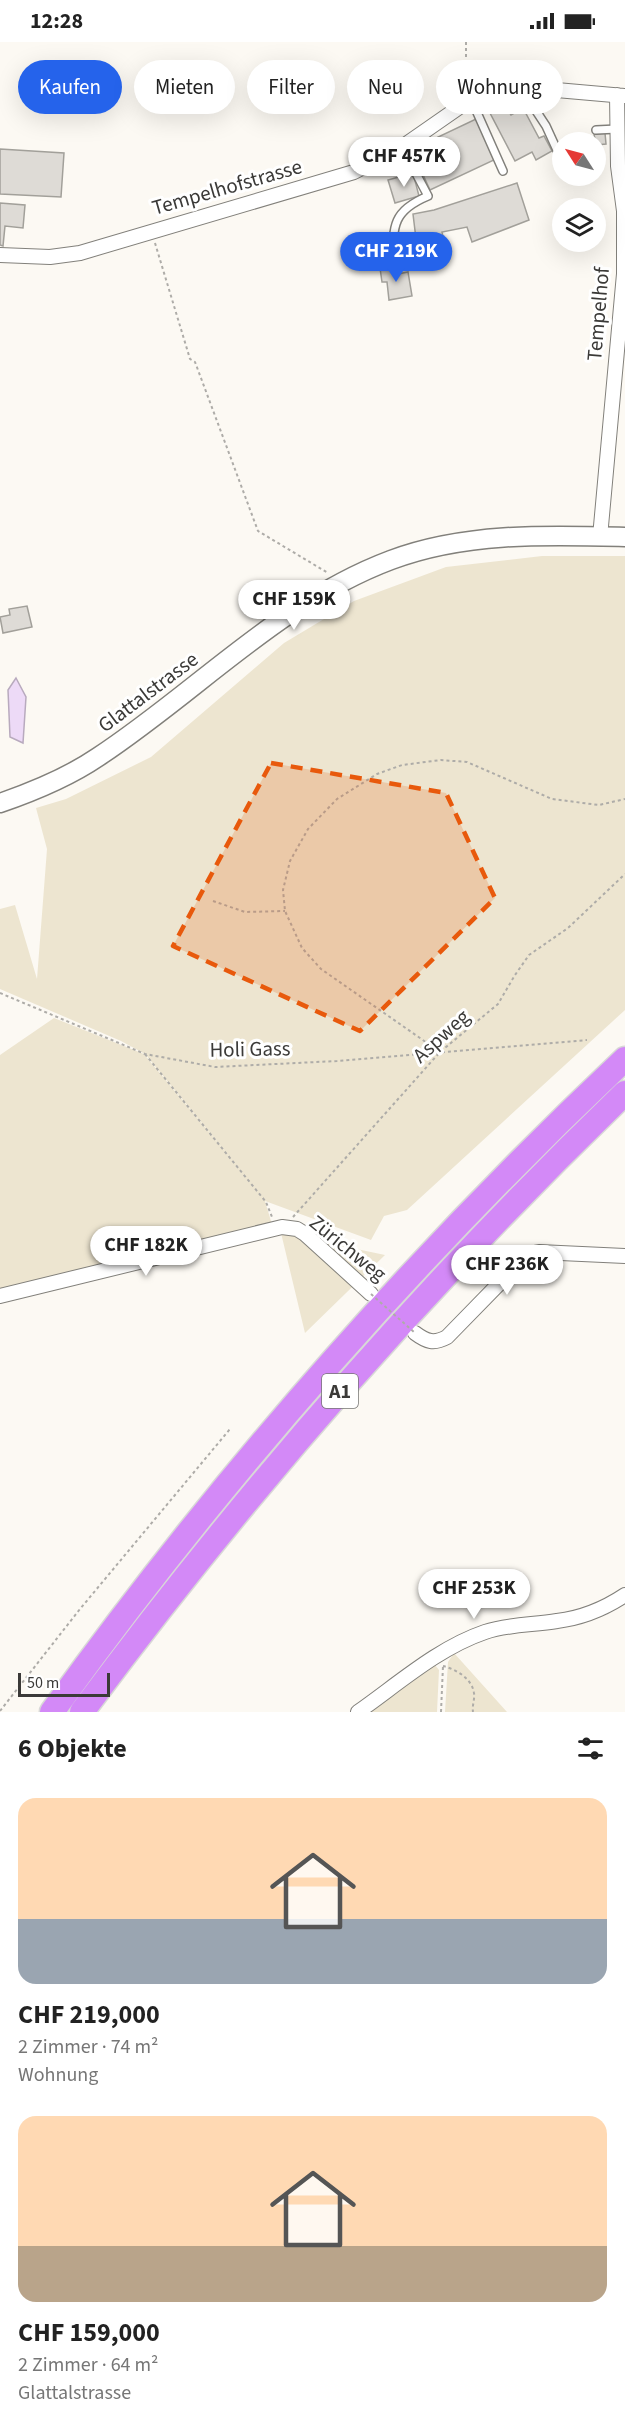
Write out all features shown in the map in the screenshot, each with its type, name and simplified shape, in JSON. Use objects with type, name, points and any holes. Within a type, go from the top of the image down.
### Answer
[{"type":"highway","name":"A1","points":[[52,1712],[173,1553],[310,1389],[443,1242],[625,1059]]},
{"type":"highway","name":"A1","points":[[82,1712],[214,1541],[357,1372],[498,1219],[625,1093]]},
{"type":"street","name":"Tempelhofstrasse","points":[[563,91],[621,96]]},
{"type":"street","name":"Tempelhof","points":[[600,537],[624,274],[624,211],[617,129],[621,96]]},
{"type":"street","name":"Tempelhofstrasse","points":[[0,255],[80,254],[354,172],[402,147],[449,114]]},
{"type":"street","name":"Glattalstrasse","points":[[0,803],[24,795],[97,758],[164,710],[274,623],[339,582],[393,559],[446,545],[508,537],[625,537]]},
{"type":"street","name":"Zürichweg","points":[[0,1296],[280,1228],[297,1229],[305,1234],[371,1293]]},
{"type":"street","points":[[415,1333],[431,1342],[439,1341],[447,1336],[528,1254],[539,1252],[625,1256]]},
{"type":"street","points":[[358,1712],[485,1632],[582,1616],[625,1595]]},
{"type":"lane","points":[[478,114],[503,171]]},
{"type":"lane","points":[[538,114],[552,139]]},
{"type":"lane","points":[[596,130],[617,129]]},
{"type":"lane","points":[[393,263],[393,242],[400,215],[409,204],[428,196],[402,147]]},
{"type":"path","points":[[466,42],[466,60]]},
{"type":"path","points":[[152,231],[190,360],[195,362],[258,531],[333,576],[339,582]]},
{"type":"path","points":[[440,1052],[321,969],[302,948],[285,911],[283,890],[290,861],[308,829],[337,799],[377,774],[402,765],[441,760],[467,762],[552,799],[599,805],[625,799]]},
{"type":"path","name":"Aspweg","points":[[280,1228],[440,1052],[498,1004],[514,975],[530,955],[568,928],[625,874]]},
{"type":"path","points":[[213,902],[245,912],[285,911]]},
{"type":"path","name":"Holi Gass","points":[[0,993],[145,1054],[215,1067],[337,1061],[587,1040]]},
{"type":"path","points":[[145,1054],[266,1202],[280,1228]]},
{"type":"path","name":"Zürichweg","points":[[371,1293],[415,1333]]},
{"type":"path","points":[[0,1712],[80,1609],[230,1429]]},
{"type":"path","points":[[441,1712],[441,1661],[456,1669],[472,1688],[473,1712]]},
{"type":"highlighted area","points":[[271,763],[446,793],[495,898],[360,1031],[173,946]]},
{"type":"shaded area","points":[[542,556],[625,556],[625,1010],[407,1210],[384,1216],[371,1240],[265,1201],[273,1228],[0,1294],[0,1055],[54,1018],[144,1054],[239,1168],[145,1054],[121,1041],[0,989],[0,909],[15,905],[37,979],[47,849],[36,808],[66,799],[151,757],[284,643],[354,601],[446,567]]},
{"type":"shaded area","points":[[16,678],[26,697],[23,743],[10,737],[8,690]]},
{"type":"shaded area","points":[[281,1233],[385,1255],[305,1333]]},
{"type":"shaded area","points":[[454,1653],[507,1712],[445,1712],[448,1662]]},
{"type":"shaded area","points":[[434,1664],[439,1670],[437,1712],[364,1712]]},
{"type":"building","points":[[491,114],[526,114],[539,138],[544,136],[552,151],[536,160],[532,152],[515,161]]},
{"type":"building","points":[[476,119],[494,160],[430,190],[415,157],[442,145],[438,137]]},
{"type":"building","points":[[0,149],[64,153],[61,197],[0,194]]},
{"type":"building","points":[[413,173],[419,196],[395,203],[388,180]]},
{"type":"building","points":[[517,183],[529,220],[472,242],[467,227],[442,232],[444,241],[417,247],[413,214],[434,210]]},
{"type":"building","points":[[0,203],[25,205],[23,228],[5,226],[3,246],[0,245]]},
{"type":"building","points":[[397,266],[398,274],[408,272],[412,296],[389,300],[387,282],[382,282],[380,268]]},
{"type":"building","points":[[27,606],[32,627],[3,633],[0,617],[10,615],[9,609]]}]
